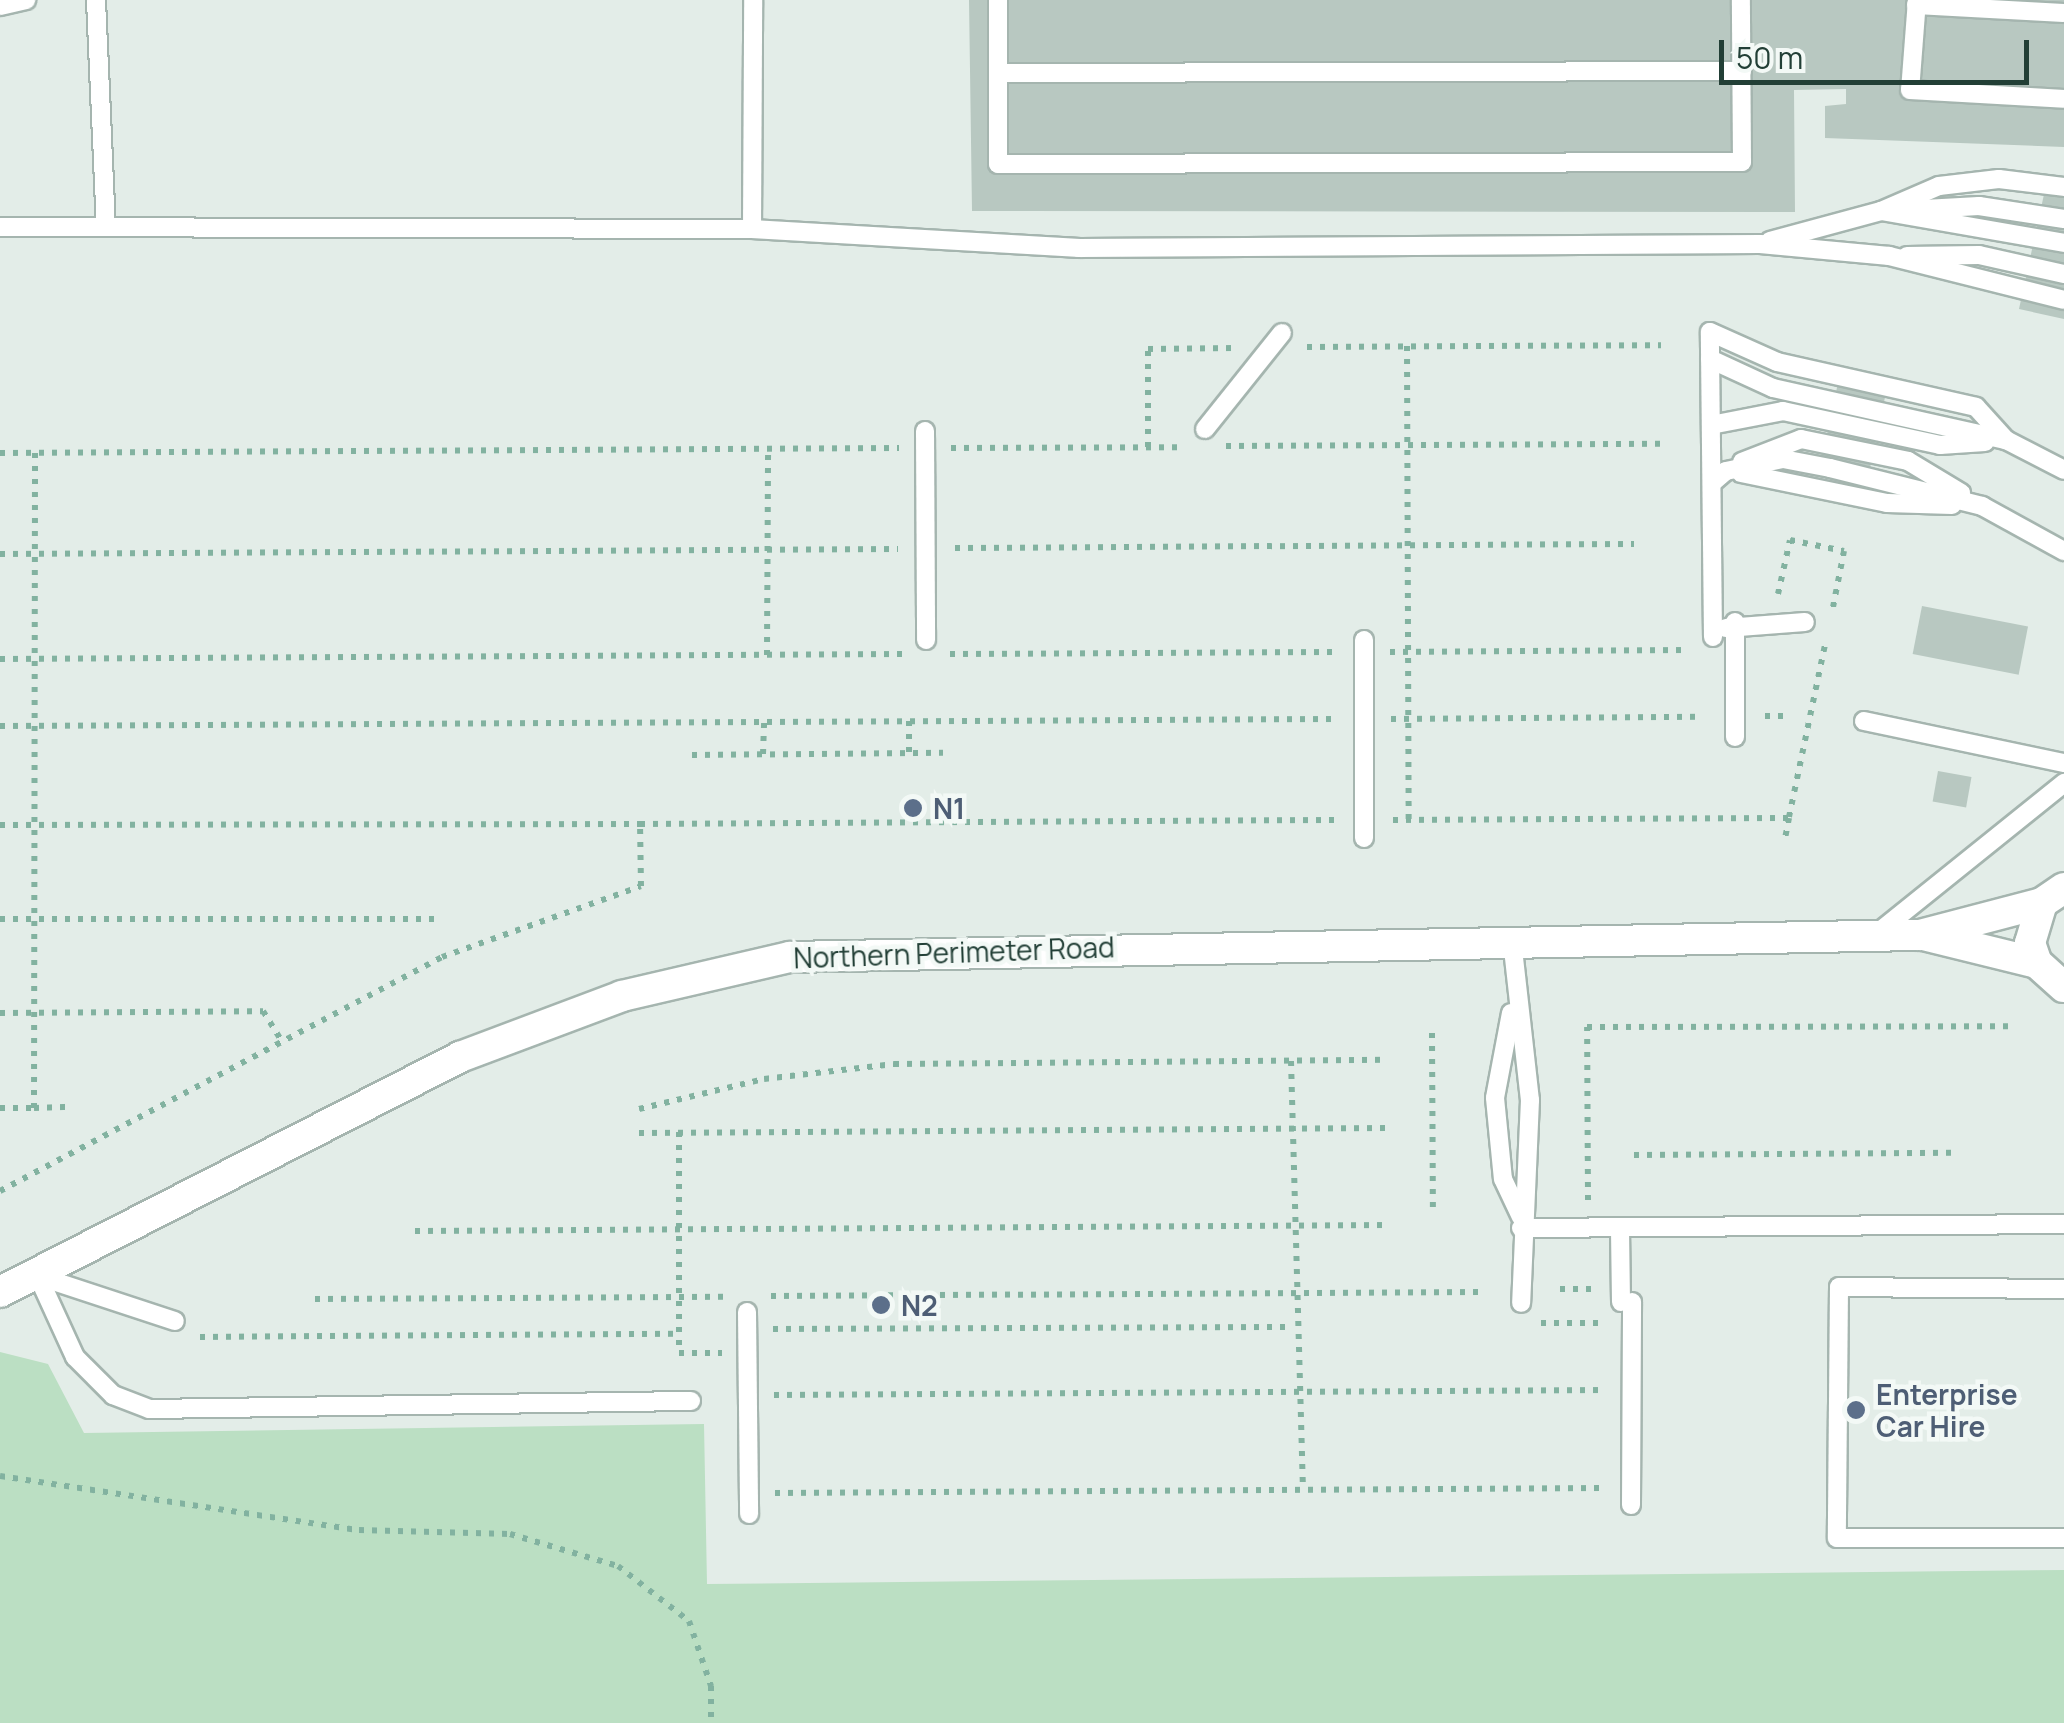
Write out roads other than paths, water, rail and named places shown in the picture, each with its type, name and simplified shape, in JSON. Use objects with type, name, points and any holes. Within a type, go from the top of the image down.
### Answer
[{"type":"street","name":"Northern Perimeter Road","points":[[0,1292],[38,1276],[460,1057],[622,996],[790,958],[1920,934],[2053,895]]},
{"type":"street","points":[[2053,895],[2032,923],[2037,963],[2064,987]]},
{"type":"street","name":"Northern Perimeter Road","points":[[1920,934],[2037,963]]},
{"type":"lane","points":[[0,6],[26,0]]},
{"type":"lane","points":[[96,0],[106,228]]},
{"type":"lane","points":[[752,229],[753,0]]},
{"type":"lane","points":[[998,0],[998,164],[1742,162],[1742,0]]},
{"type":"lane","points":[[2064,13],[1916,2],[1910,90],[2064,100]]},
{"type":"lane","points":[[998,73],[1742,71]]},
{"type":"lane","points":[[1760,244],[1881,211],[1939,186],[1999,179],[2064,187]]},
{"type":"lane","points":[[1881,211],[1980,206],[2064,219]]},
{"type":"lane","points":[[1881,211],[2064,243]]},
{"type":"lane","points":[[0,227],[752,229],[1080,248],[1760,244],[1889,256],[1978,255],[2064,274]]},
{"type":"lane","points":[[1889,256],[2064,300]]},
{"type":"lane","points":[[1205,430],[1282,332]]},
{"type":"lane","points":[[1805,622],[1735,622],[1713,637],[1719,477],[1711,424],[1710,332],[1777,362],[1976,407],[2006,440]]},
{"type":"lane","points":[[1710,359],[1773,388],[2006,440],[2064,470]]},
{"type":"lane","points":[[1711,424],[1783,412],[1940,445],[2006,440]]},
{"type":"lane","points":[[925,440],[926,640]]},
{"type":"lane","points":[[1719,477],[1783,459],[1982,506],[2064,551]]},
{"type":"lane","points":[[1735,622],[1735,737]]},
{"type":"lane","points":[[1364,640],[1364,829]]},
{"type":"lane","points":[[1864,722],[2064,763]]},
{"type":"lane","points":[[1875,935],[2064,783]]},
{"type":"lane","points":[[1512,940],[1512,1002],[1495,1098],[1503,1179],[1520,1222]]},
{"type":"lane","points":[[1512,1002],[1530,1100],[1520,1222],[1522,1303]]},
{"type":"lane","points":[[1520,1222],[1620,1230],[2000,1220],[2063,1225]]},
{"type":"lane","points":[[1620,1230],[1626,1302],[1631,1505]]},
{"type":"lane","points":[[38,1276],[175,1321]]},
{"type":"lane","points":[[38,1276],[75,1357],[113,1395],[149,1408],[691,1401]]},
{"type":"lane","points":[[2064,1289],[1840,1287],[1837,1538],[2064,1538]]},
{"type":"lane","points":[[748,1302],[748,1514]]},
{"type":"place","name":"N1","points":[[913,808]]},
{"type":"place","name":"N2","points":[[881,1305]]},
{"type":"place","name":"Enterprise Car Hire","points":[[1856,1410]]}]
